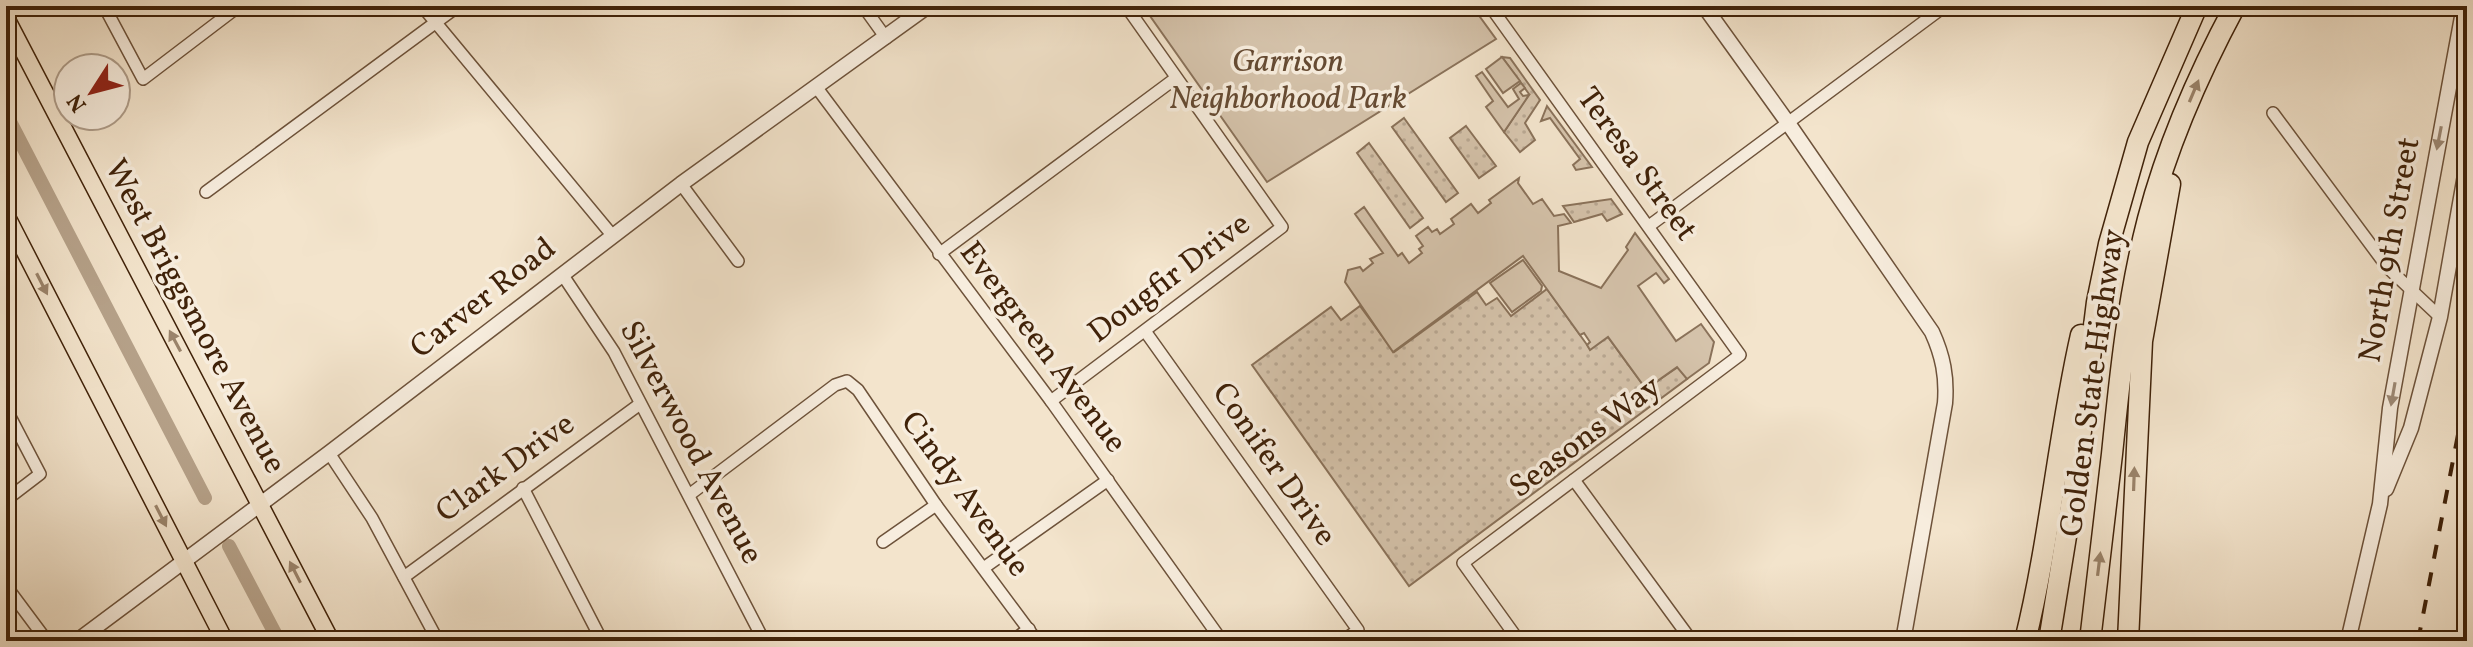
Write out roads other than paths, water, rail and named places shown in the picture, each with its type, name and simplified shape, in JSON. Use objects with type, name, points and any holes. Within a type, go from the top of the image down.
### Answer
[{"type":"highway","name":"Golden State Highway","points":[[2049,641],[2074,487],[2097,302],[2122,193],[2144,128],[2197,6]]},
{"type":"highway","name":"Golden State Highway","points":[[2090,641],[2132,287],[2148,217],[2179,125],[2235,6]]},
{"type":"highway","points":[[2128,641],[2142,341],[2179,125]]},
{"type":"highway","points":[[2025,641],[2069,388],[2090,296],[2122,193]]},
{"type":"main road","name":"West Briggsmore Avenue","points":[[6,18],[331,641]]},
{"type":"main road","points":[[6,215],[225,641]]},
{"type":"street","points":[[104,6],[143,79],[239,6]]},
{"type":"street","points":[[422,6],[612,235]]},
{"type":"street","points":[[206,192],[458,6]]},
{"type":"street","points":[[863,6],[886,38]]},
{"type":"street","name":"Carver Road","points":[[77,641],[261,505],[612,235],[928,6]]},
{"type":"street","points":[[939,254],[1176,78],[1126,6]]},
{"type":"street","name":"Teresa Street","points":[[1490,6],[1740,355]]},
{"type":"street","points":[[1704,6],[1932,332],[1944,365],[1945,403],[1903,641]]},
{"type":"street","points":[[1649,226],[1945,6]]},
{"type":"street","name":"North 9th Street","points":[[2348,641],[2380,504],[2390,408],[2464,6]]},
{"type":"street","name":"Dougfir Drive","points":[[1051,401],[1282,227],[1176,78]]},
{"type":"street","name":"Evergreen Avenue","points":[[817,88],[1051,401],[1222,641]]},
{"type":"street","points":[[2273,113],[2388,268],[2440,317]]},
{"type":"street","name":"North 9th Street","points":[[2380,504],[2411,428],[2440,317],[2467,164]]},
{"type":"street","points":[[681,184],[738,261]]},
{"type":"street","name":"Silverwood Avenue","points":[[562,274],[614,352],[764,641]]},
{"type":"street","name":"Conifer Drive","points":[[1145,331],[1358,630],[1343,641]]},
{"type":"street","name":"Seasons Way","points":[[1519,641],[1463,563],[1740,355]]},
{"type":"street","name":"Cindy Avenue","points":[[689,495],[835,385],[847,381],[858,390],[936,505],[1037,641]]},
{"type":"street","name":"Clark Drive","points":[[404,577],[640,404]]},
{"type":"street","points":[[6,409],[40,474],[6,500]]},
{"type":"street","points":[[329,453],[372,518],[438,641]]},
{"type":"street","points":[[985,567],[1108,480]]},
{"type":"street","points":[[1574,480],[1691,640]]},
{"type":"street","points":[[523,488],[602,641]]},
{"type":"street","points":[[883,542],[936,505]]},
{"type":"street","points":[[6,586],[47,641]]},
{"type":"street","points":[[1012,641],[1029,629]]},
{"type":"waterway","points":[[6,114],[205,498]]},
{"type":"waterway","points":[[229,546],[279,641]]},
{"type":"railway","points":[[2418,641],[2467,388]]},
{"type":"park label","name":"Garrison Neighborhood Park","points":[[1288,82]]}]
